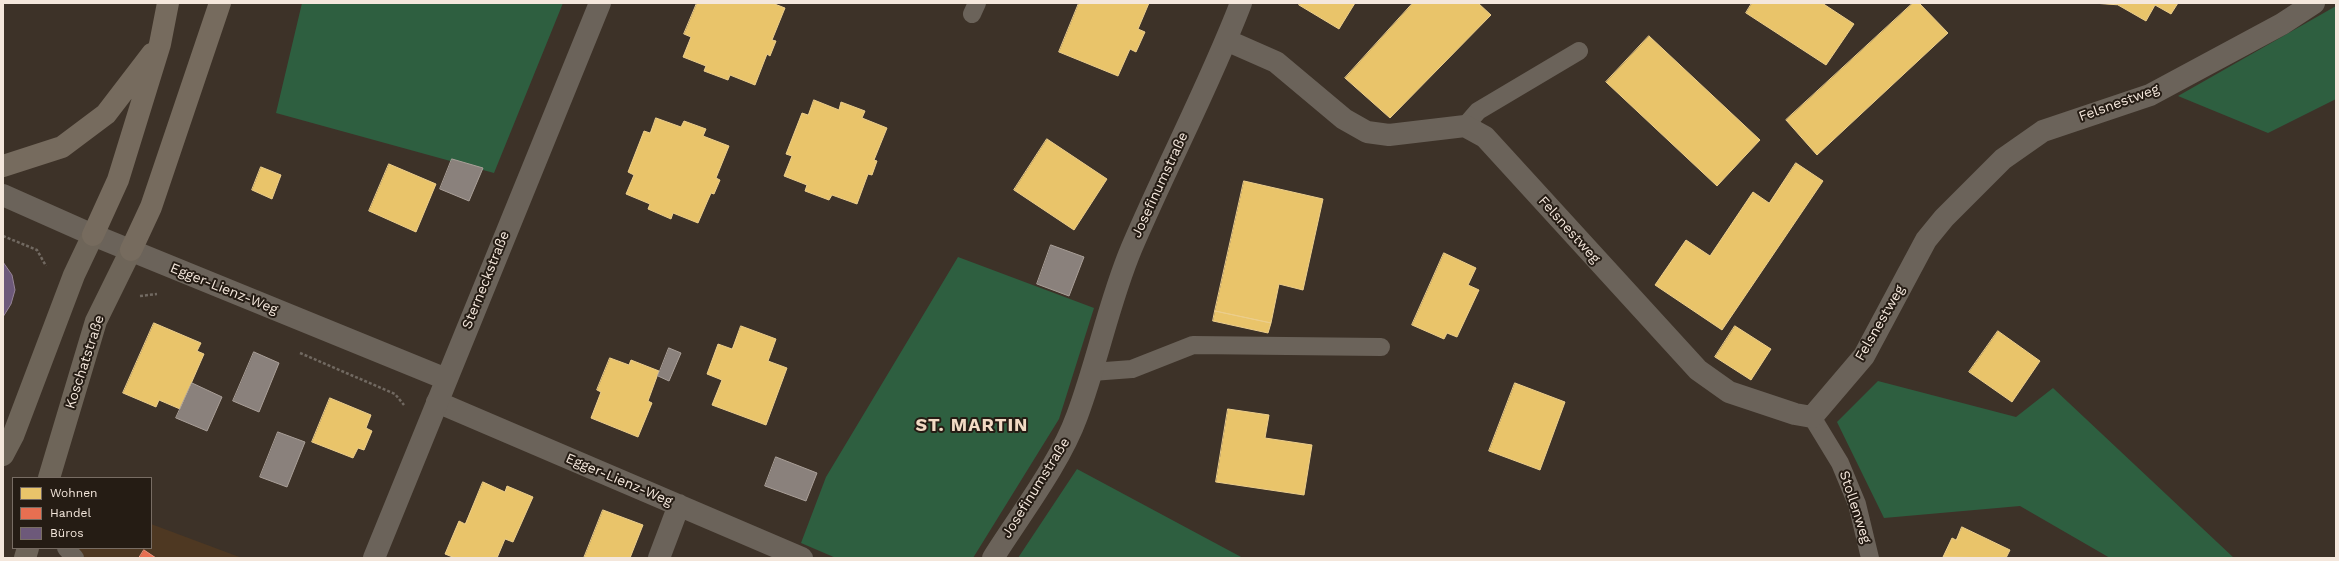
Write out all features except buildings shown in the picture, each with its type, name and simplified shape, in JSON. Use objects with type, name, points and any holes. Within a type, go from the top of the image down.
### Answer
[{"type":"main road","points":[[3,455],[13,436],[74,275],[118,180],[160,44],[168,3]]},
{"type":"main road","points":[[131,250],[151,208],[220,3]]},
{"type":"main road","points":[[3,166],[62,147],[106,114],[160,44]]},
{"type":"main road","name":"Koschatstraße","points":[[49,477],[96,321],[131,250]]},
{"type":"street","name":"Sterneckstraße","points":[[374,558],[600,3]]},
{"type":"street","name":"Josefinumstraße","points":[[993,558],[1066,442],[1092,372],[1116,288],[1132,247],[1226,40],[1241,3]]},
{"type":"street","name":"Felsnestweg","points":[[1465,126],[1485,137],[1698,370],[1729,392],[1812,417],[1864,356],[1926,240],[1944,218],[2003,159],[2043,131],[2150,94],[2282,24],[2314,3]]},
{"type":"street","points":[[1226,40],[1276,62],[1344,119],[1367,132],[1389,135],[1465,126]]},
{"type":"street","name":"Egger-Lienz-Weg","points":[[3,196],[93,235],[446,379]]},
{"type":"street","name":"Egger-Lienz-Weg","points":[[437,402],[802,558]]},
{"type":"street","points":[[659,558],[679,505]]},
{"type":"lane","points":[[1465,126],[1478,111],[1579,51]]},
{"type":"lane","points":[[1092,372],[1132,369],[1193,345],[1381,347]]},
{"type":"lane","name":"Stollenweg","points":[[1812,417],[1840,463],[1857,504],[1870,558]]},
{"type":"lane","points":[[67,549],[75,558]]},
{"type":"path","points":[[3,236],[37,250],[46,265],[44,272]]},
{"type":"path","points":[[138,298],[154,294],[162,296]]},
{"type":"path","points":[[293,350],[395,394],[403,403],[404,408]]},
{"type":"shaded area","points":[[152,524],[242,558],[72,558],[76,549],[152,549]]},
{"type":"green space","points":[[302,3],[563,3],[494,173],[276,113]]},
{"type":"green space","points":[[2336,6],[2336,99],[2268,133],[2178,96]]},
{"type":"green space","points":[[958,257],[1094,308],[1059,419],[973,558],[836,558],[801,543],[826,477]]},
{"type":"green space","points":[[1878,381],[2016,417],[2053,388],[2234,558],[2110,558],[2020,506],[1884,518],[1837,422]]},
{"type":"green space","points":[[1077,469],[1243,558],[1018,558]]},
{"type":"district","name":"ST. MARTIN","points":[[972,426]]}]
